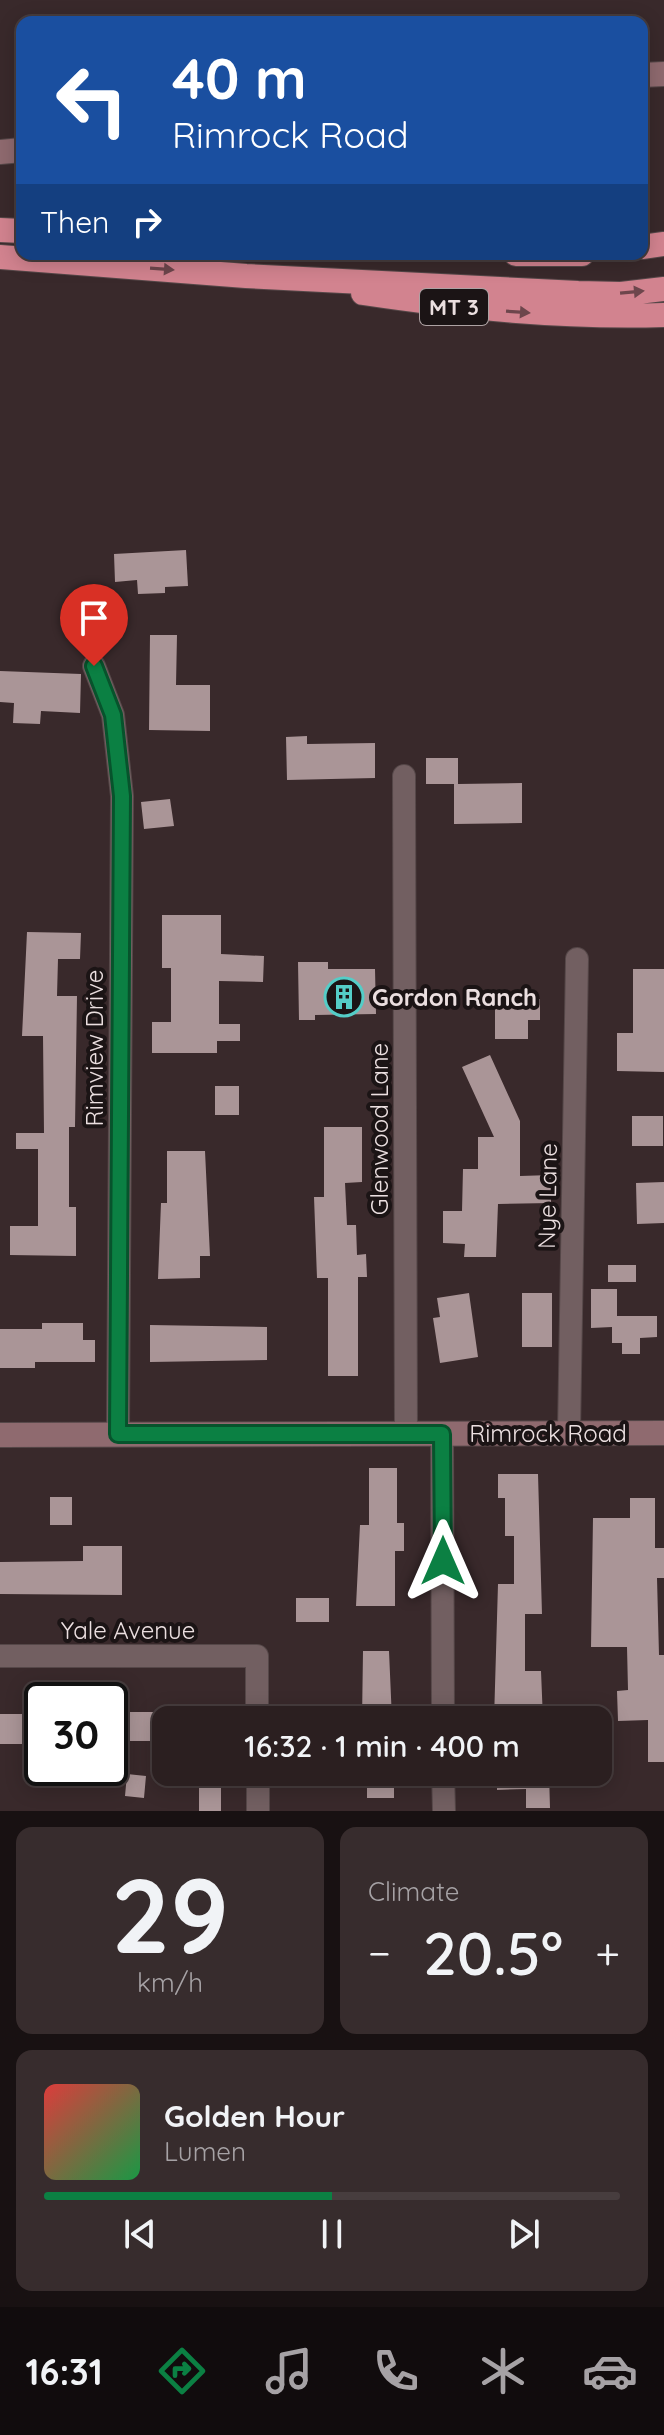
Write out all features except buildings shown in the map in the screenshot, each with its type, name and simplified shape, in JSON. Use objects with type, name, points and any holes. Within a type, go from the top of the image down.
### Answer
[{"type":"highway","name":"MT 3","points":[[39,260],[246,276],[471,309],[588,317],[664,315]]},
{"type":"highway","points":[[246,276],[578,293],[621,294],[664,289]]},
{"type":"main road","name":"Rimrock Road","points":[[0,1435],[664,1433]]},
{"type":"street","name":"Rimview Drive","points":[[94,666],[113,715],[122,796],[118,1434]]},
{"type":"street","name":"Glenwood Lane","points":[[404,776],[406,1434]]},
{"type":"street","name":"Nye Lane","points":[[569,1433],[577,959]]},
{"type":"street","points":[[442,1434],[443,1706]]},
{"type":"street","name":"Yale Avenue","points":[[0,1656],[257,1656],[257,1706]]},
{"type":"street","points":[[258,1786],[258,1811]]},
{"type":"street","points":[[443,1786],[444,1811]]},
{"type":"place","name":"Gordon Ranch","points":[[344,997]]},
{"type":"route","points":[[94,666],[113,715],[122,796],[118,1434],[442,1434],[443,1561]]}]
